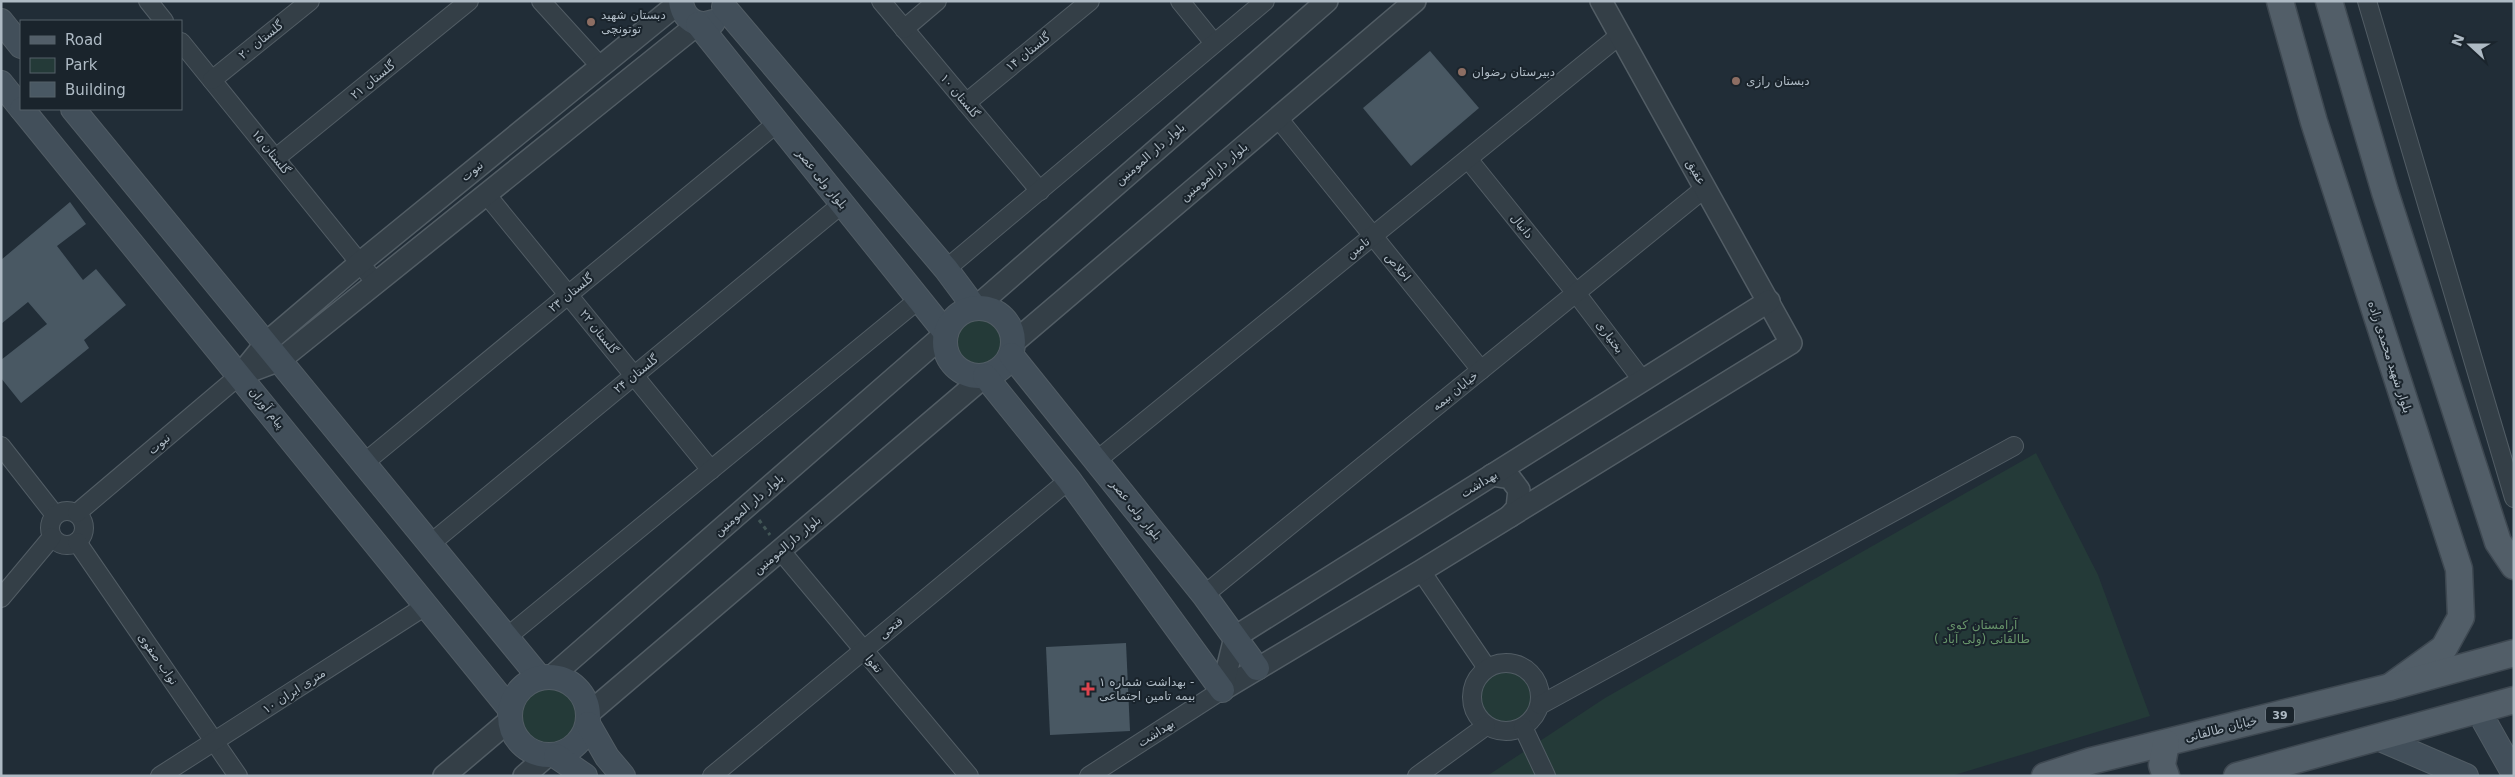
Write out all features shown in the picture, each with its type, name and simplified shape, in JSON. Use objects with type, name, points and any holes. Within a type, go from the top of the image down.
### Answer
[{"type":"main road","name":"بلوار ولی عصر","points":[[681,1],[684,13],[698,24],[946,333]]},
{"type":"main road","name":"بلوار شهید محمدی زاده","points":[[2280,1],[2314,122],[2460,569],[2461,617],[2444,648],[2390,687]]},
{"type":"main road","points":[[2329,1],[2385,192],[2494,533],[2514,566]]},
{"type":"main road","points":[[698,24],[718,19],[727,3],[975,308]]},
{"type":"main road","points":[[1,21],[20,45]]},
{"type":"main road","name":"پیام آوران","points":[[1,83],[20,106]]},
{"type":"main road","name":"پیام آوران","points":[[24,110],[427,605],[510,714]]},
{"type":"main road","points":[[74,110],[507,637],[546,677],[573,684],[581,692],[588,719],[607,757],[623,776]]},
{"type":"main road","points":[[975,308],[987,309],[998,313],[1009,326],[1012,349],[1005,365],[996,372],[985,376],[973,376],[962,372],[953,365],[947,356],[945,345],[946,333],[957,316],[975,308]]},
{"type":"main road","name":"بلوار ولی عصر","points":[[1012,349],[1096,461],[1204,595],[1257,668]]},
{"type":"main road","points":[[985,376],[1069,480],[1222,690]]},
{"type":"main road","name":"خیابان طالقانی","points":[[2045,776],[2099,769],[2166,743],[2390,687],[2514,653]]},
{"type":"main road","points":[[546,677],[521,689],[510,714],[512,731],[526,749],[551,756],[587,776],[593,762],[607,757]]},
{"type":"main road","points":[[2237,776],[2514,700]]},
{"type":"main road","points":[[2478,710],[2514,774]]},
{"type":"main road","points":[[551,756],[569,751],[577,744],[588,719]]},
{"type":"main road","points":[[2378,738],[2466,776]]},
{"type":"main road","points":[[2166,743],[2162,765],[2166,776]]},
{"type":"street","points":[[148,1],[163,20]]},
{"type":"street","name":"گلستان ۲۰","points":[[212,80],[310,1]]},
{"type":"street","name":"گلستان ۲۱","points":[[276,158],[469,1]]},
{"type":"street","points":[[540,1],[601,67]]},
{"type":"street","name":"نبوت","points":[[273,351],[361,262],[681,1]]},
{"type":"street","name":"گلستان ۱۰","points":[[880,1],[1040,191]]},
{"type":"street","points":[[904,30],[937,1]]},
{"type":"street","name":"گلستان ۱۴","points":[[966,103],[1090,1]]},
{"type":"street","points":[[1180,1],[1214,43]]},
{"type":"street","points":[[946,270],[1265,1]]},
{"type":"street","name":"بلوار دار المومنین","points":[[975,308],[1327,1]]},
{"type":"street","name":"بلوار دارالمومنین","points":[[1012,349],[1415,1]]},
{"type":"street","name":"عقیق","points":[[1601,1],[1791,343]]},
{"type":"street","points":[[2367,1],[2514,498]]},
{"type":"street","points":[[240,375],[376,283],[698,24]]},
{"type":"street","name":"تامین","points":[[1096,461],[1620,36]]},
{"type":"street","name":"گلستان ۱۵","points":[[182,43],[361,262],[376,283]]},
{"type":"street","name":"اخلاص","points":[[1278,118],[1481,370]]},
{"type":"street","name":"گلستان ۲۳","points":[[364,463],[777,123]]},
{"type":"street","name":"دانیال","points":[[1468,159],[1576,293]]},
{"type":"street","name":"خیابان بیمه","points":[[1204,595],[1705,188]]},
{"type":"street","name":"گلستان ۲۲","points":[[486,194],[711,470]]},
{"type":"street","name":"گلستان ۲۴","points":[[430,544],[842,204]]},
{"type":"street","name":"بختیاری","points":[[1576,293],[1643,381]]},
{"type":"street","points":[[507,637],[918,300]]},
{"type":"street","name":"بهداشت","points":[[1235,638],[1768,301]]},
{"type":"street","name":"بلوار دار المومنین","points":[[546,677],[946,333]]},
{"type":"street","name":"بهداشت","points":[[1089,776],[1257,668],[1421,571],[1791,343]]},
{"type":"street","name":"نبوت","points":[[77,514],[240,375]]},
{"type":"street","name":"بلوار دارالمومنین","points":[[588,719],[780,550],[985,376]]},
{"type":"street","points":[[1,446],[55,515]]},
{"type":"street","points":[[1540,705],[2014,446]]},
{"type":"street","points":[[1492,475],[1510,478],[1519,490],[1517,508],[1510,516]]},
{"type":"street","name":"فتحی","points":[[712,776],[1069,480]]},
{"type":"street","points":[[65,511],[77,514],[84,527],[81,538],[77,542],[67,545],[56,541],[52,537],[50,526],[55,515],[65,511]]},
{"type":"street","points":[[1,598],[52,537]]},
{"type":"street","name":"نواب صفوی","points":[[77,542],[238,776]]},
{"type":"street","name":"تقوا","points":[[780,550],[969,776]]},
{"type":"street","points":[[1421,571],[1487,668]]},
{"type":"street","name":"۱۰ متری ایران","points":[[160,776],[427,605]]},
{"type":"street","points":[[1222,690],[1235,638]]},
{"type":"street","points":[[1510,663],[1526,669],[1538,682],[1541,693],[1540,705],[1536,716],[1523,727],[1508,732],[1496,731],[1486,726],[1478,718],[1472,697],[1476,681],[1487,668],[1498,664],[1510,663]]},
{"type":"street","points":[[444,776],[510,714]]},
{"type":"street","points":[[1417,776],[1486,726]]},
{"type":"street","points":[[1523,727],[1546,776]]},
{"type":"street","points":[[524,776],[551,756]]},
{"type":"path","points":[[748,505],[780,550]]},
{"type":"green space","points":[[979,315],[989,317],[998,323],[1004,332],[1006,342],[1004,352],[998,361],[989,367],[979,369],[969,367],[960,361],[954,352],[952,342],[954,332],[960,323],[969,317]]},
{"type":"green space","name":"آرامستان کوی طالقانی (ولی آباد )","points":[[2036,453],[2098,575],[2150,716],[1951,776],[1487,776],[1605,698]]},
{"type":"green space","points":[[1506,667],[1522,672],[1527,676],[1531,681],[1536,697],[1531,713],[1527,718],[1522,722],[1506,727],[1490,722],[1485,718],[1481,713],[1476,697],[1481,681],[1485,676],[1490,672]]},
{"type":"green space","points":[[549,689],[559,691],[568,697],[574,706],[576,716],[574,726],[568,735],[559,741],[549,743],[539,741],[530,735],[524,726],[522,716],[524,706],[530,697],[539,691]]},
{"type":"building","points":[[1430,51],[1479,108],[1411,166],[1363,108]]},
{"type":"building","points":[[70,202],[86,224],[57,246],[83,280],[96,269],[126,305],[84,340],[89,348],[21,403],[1,378],[1,360],[47,324],[28,302],[1,324],[1,260]]},
{"type":"building","name":"بهداشت شماره ۱ - بیمه تامین اجتماعی","points":[[1126,643],[1130,731],[1050,735],[1046,647]]},
{"type":"place","name":"دبستان شهید توتونچی","points":[[591,22]]},
{"type":"place","name":"دبیرستان رضوان","points":[[1462,72]]},
{"type":"place","name":"دبستان رازی","points":[[1736,81]]},
{"type":"place","name":"بهداشت شماره ۱ - بیمه تامین اجتماعی","points":[[1088,689]]}]
